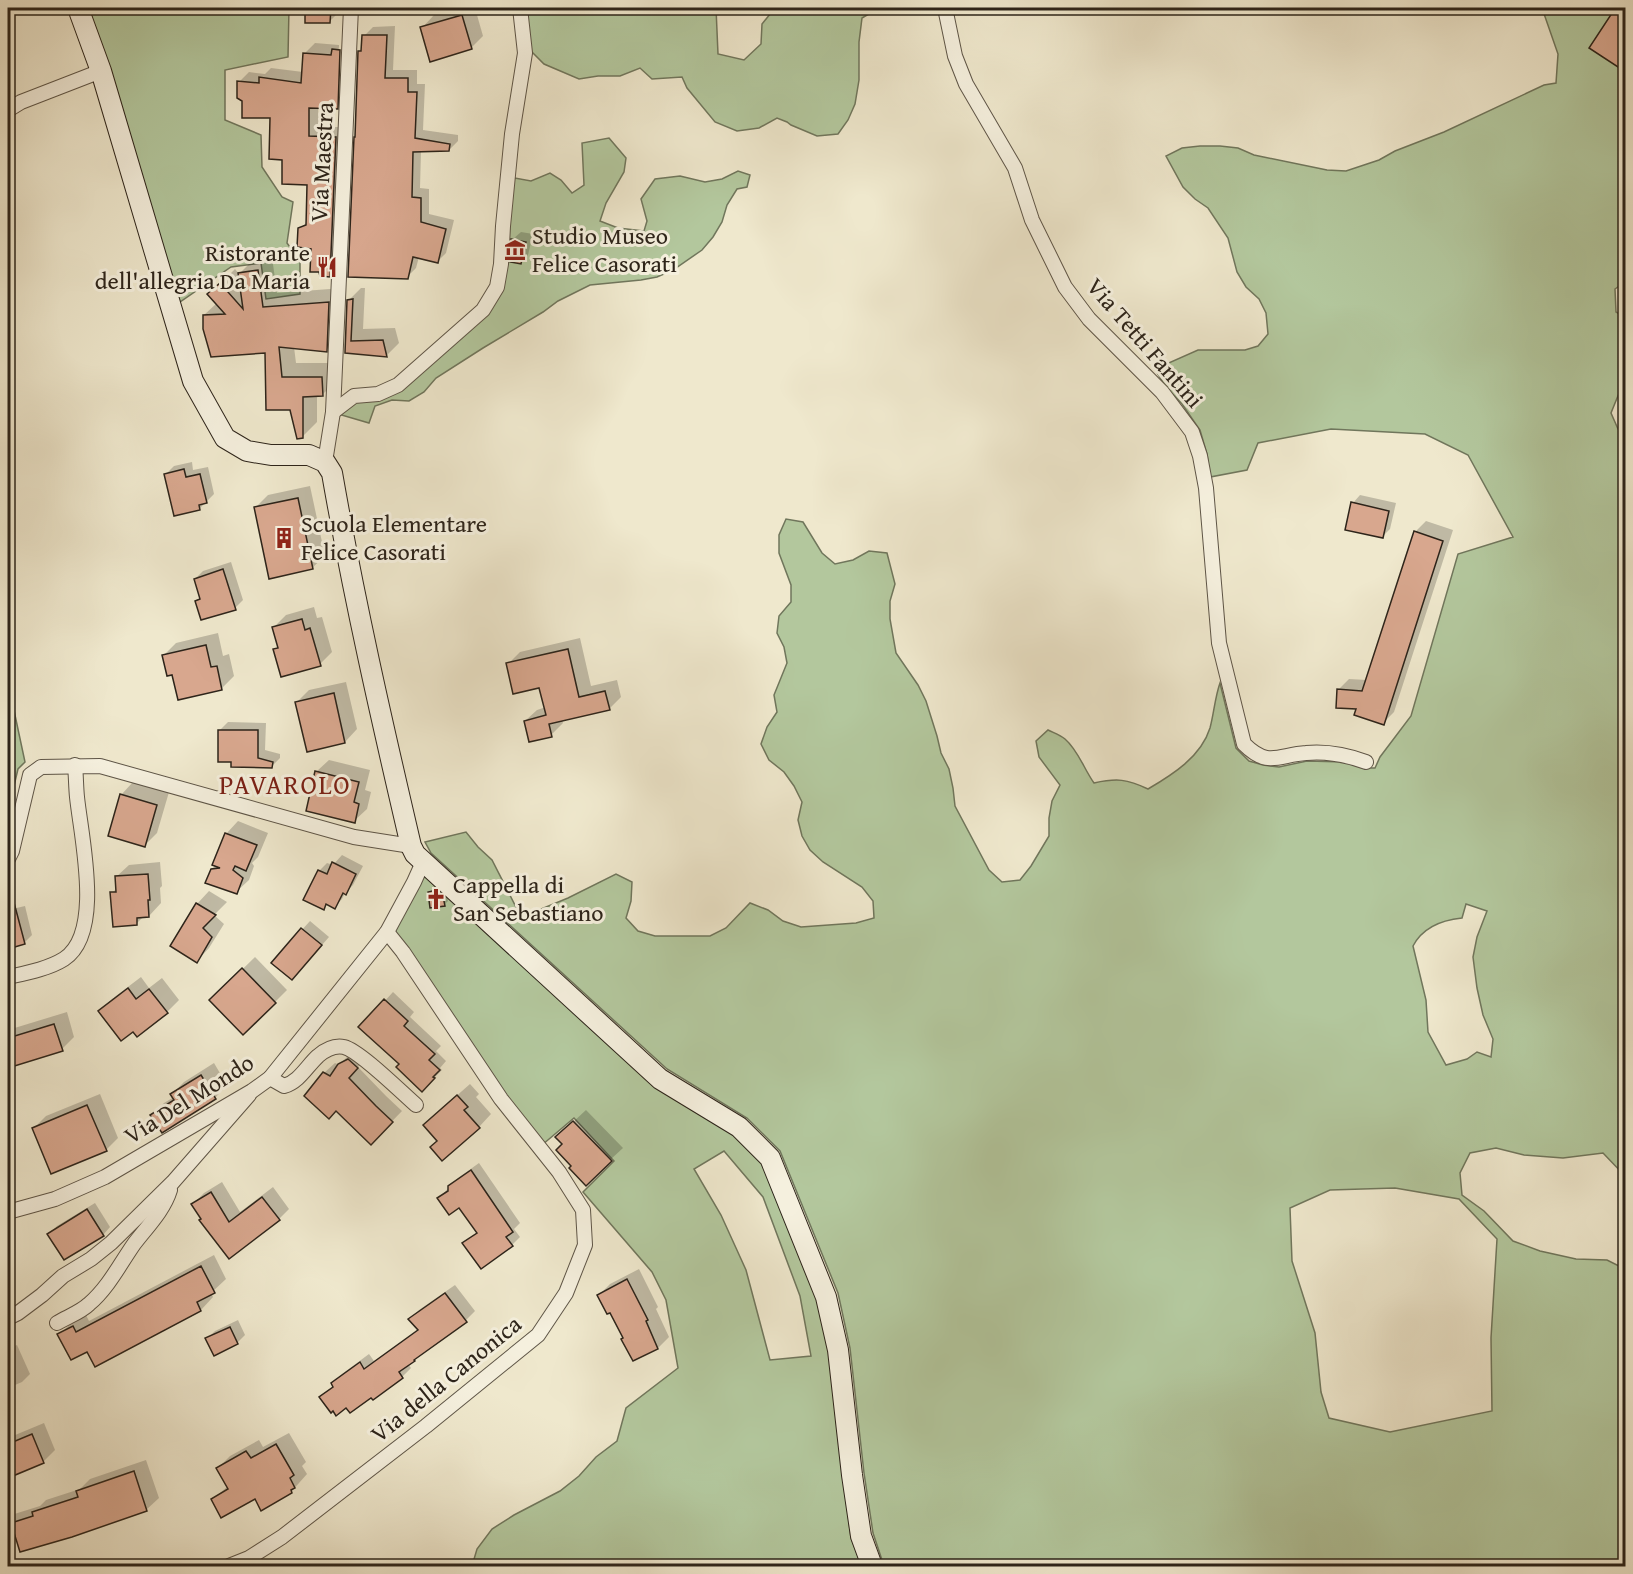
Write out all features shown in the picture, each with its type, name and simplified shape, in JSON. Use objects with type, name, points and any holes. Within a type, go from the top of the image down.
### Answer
[{"type":"street","points":[[78,8],[101,71],[193,381],[208,411],[225,438],[248,451],[271,455],[309,455],[325,462],[332,473],[372,681],[411,846],[415,854],[660,1079],[739,1127],[770,1158],[826,1297],[838,1350],[861,1536],[872,1566]]},
{"type":"street","name":"Via Maestra","points":[[325,462],[333,412],[351,8]]},
{"type":"street","points":[[333,412],[354,396],[378,394],[398,385],[483,310],[497,286],[501,264],[512,134],[525,53],[520,8]]},
{"type":"street","name":"Via Tetti Fantini","points":[[945,8],[955,56],[966,84],[1015,168],[1032,220],[1065,287],[1089,319],[1162,392],[1192,432],[1200,456],[1206,488],[1219,643],[1244,744],[1254,754],[1264,758],[1278,759],[1306,752],[1346,754],[1366,762]]},
{"type":"street","points":[[8,110],[21,102],[101,71]]},
{"type":"street","points":[[8,859],[12,851],[30,775],[41,767],[75,765],[100,766],[354,837],[411,846]]},
{"type":"street","points":[[8,977],[65,959],[78,946],[86,923],[86,864],[75,765]]},
{"type":"street","name":"Via Del Mondo","points":[[8,1212],[55,1198],[105,1177],[252,1091],[270,1077],[387,932],[423,862]]},
{"type":"street","name":"Via della Canonica","points":[[229,1566],[249,1558],[282,1536],[426,1426],[538,1335],[566,1293],[585,1245],[583,1210],[560,1172],[501,1099],[387,932]]},
{"type":"street","points":[[270,1077],[284,1086],[291,1084],[319,1055],[330,1048],[343,1047],[356,1052],[416,1105]]},
{"type":"street","points":[[8,1318],[18,1313],[63,1276],[91,1259],[111,1243],[173,1182],[242,1106],[252,1091]]},
{"type":"street","points":[[57,1323],[88,1305],[104,1288],[168,1197],[173,1182]]},
{"type":"green space","points":[[82,8],[289,8],[288,57],[225,70],[225,120],[261,135],[262,167],[282,197],[293,202],[287,243],[300,261],[300,294],[266,299],[261,263],[231,267],[177,304]]},
{"type":"green space","points":[[524,8],[716,8],[718,54],[744,60],[761,44],[762,24],[775,8],[879,8],[862,18],[859,42],[859,80],[855,104],[848,120],[838,134],[817,136],[777,118],[759,128],[737,131],[715,122],[687,88],[682,77],[652,79],[640,68],[620,76],[579,79],[544,64],[526,46]]},
{"type":"green space","points":[[1542,8],[1625,8],[1626,281],[1615,289],[1616,312],[1625,317],[1626,376],[1611,413],[1618,429],[1626,433],[1625,1176],[1603,1153],[1563,1158],[1524,1155],[1496,1148],[1470,1153],[1460,1173],[1462,1195],[1484,1211],[1513,1241],[1540,1251],[1576,1259],[1607,1260],[1625,1269],[1625,1566],[884,1566],[873,1533],[850,1348],[838,1293],[780,1151],[747,1118],[667,1069],[431,853],[425,842],[466,832],[492,860],[516,907],[534,912],[616,874],[632,882],[631,901],[626,918],[638,931],[655,936],[710,936],[726,928],[750,903],[768,910],[783,921],[801,927],[856,923],[874,918],[873,901],[862,887],[823,862],[810,850],[802,836],[798,820],[802,802],[784,772],[769,760],[761,744],[767,727],[777,712],[774,695],[787,663],[784,647],[777,633],[779,616],[791,602],[791,585],[779,553],[779,535],[786,519],[803,522],[822,553],[835,564],[853,560],[869,551],[887,553],[895,584],[890,601],[890,619],[896,653],[926,701],[941,753],[949,769],[955,806],[989,870],[1002,882],[1020,880],[1049,836],[1052,801],[1060,785],[1039,757],[1036,741],[1048,730],[1070,743],[1094,783],[1122,780],[1148,789],[1185,764],[1200,748],[1210,728],[1220,683],[1236,748],[1249,761],[1279,767],[1307,761],[1345,762],[1364,768],[1375,768],[1380,757],[1411,716],[1458,554],[1513,537],[1468,455],[1425,434],[1331,429],[1258,443],[1247,470],[1210,477],[1207,454],[1200,430],[1182,404],[1165,386],[1155,369],[1198,350],[1245,350],[1258,346],[1268,334],[1266,313],[1259,299],[1246,287],[1237,272],[1228,238],[1208,208],[1183,187],[1166,156],[1182,148],[1220,146],[1238,148],[1254,155],[1327,170],[1346,171],[1379,160],[1395,151],[1444,132],[1544,85],[1556,83],[1558,54]],"holes":[[[1466,904],[1487,911],[1477,937],[1473,957],[1483,1015],[1493,1039],[1491,1057],[1477,1052],[1467,1059],[1446,1065],[1428,1032],[1426,1000],[1413,946],[1428,929],[1462,918]],[[1395,1188],[1459,1199],[1497,1239],[1491,1338],[1492,1411],[1390,1432],[1329,1418],[1321,1392],[1315,1333],[1292,1261],[1290,1208],[1330,1190]]]},
{"type":"green space","points":[[609,138],[626,158],[624,172],[606,203],[600,221],[618,228],[644,231],[647,221],[641,199],[655,179],[680,176],[705,182],[722,179],[738,171],[750,175],[747,187],[737,189],[727,205],[722,222],[702,250],[673,270],[657,277],[641,280],[590,285],[558,301],[436,378],[424,392],[409,401],[392,400],[375,406],[369,423],[338,414],[356,399],[379,396],[499,288],[509,188],[515,178],[531,181],[550,173],[561,180],[572,193],[584,185],[582,143]]},
{"type":"green space","points":[[12,701],[25,762],[18,769],[8,811],[8,702]]},
{"type":"green space","points":[[424,869],[501,940],[739,1130],[767,1159],[824,1299],[851,1538],[862,1566],[472,1566],[477,1549],[492,1529],[560,1491],[579,1476],[596,1457],[617,1441],[626,1408],[678,1368],[666,1300],[652,1272],[583,1192],[614,1161],[574,1118],[542,1145],[505,1097],[391,934]],"holes":[[[724,1151],[763,1197],[800,1296],[811,1356],[770,1360],[746,1270],[721,1215],[694,1169]]]},
{"type":"building","points":[[305,8],[331,8],[330,23],[305,23]]},
{"type":"building","points":[[1614,10],[1626,18],[1626,57],[1618,67],[1589,48]]},
{"type":"building","points":[[462,15],[472,49],[430,62],[420,27]]},
{"type":"building","points":[[362,35],[387,35],[385,78],[408,78],[408,92],[417,92],[415,138],[450,144],[449,151],[413,152],[412,197],[421,198],[421,222],[446,229],[438,263],[413,257],[408,279],[348,277],[358,51],[361,51]]},
{"type":"building","points":[[332,49],[340,50],[338,109],[309,108],[309,136],[336,137],[330,277],[320,276],[319,272],[310,272],[311,249],[297,247],[298,228],[306,225],[307,185],[282,184],[282,160],[269,159],[270,118],[242,118],[242,101],[237,98],[237,81],[259,83],[259,77],[301,83],[303,53],[331,55]]},
{"type":"building","points":[[511,239],[526,242],[521,264],[510,262]]},
{"type":"building","points":[[258,270],[263,307],[329,302],[327,352],[279,347],[282,377],[322,377],[323,396],[303,397],[303,438],[297,439],[290,410],[266,410],[265,353],[211,357],[203,329],[203,315],[225,314],[207,294],[220,283],[243,309],[238,273]]},
{"type":"building","points":[[353,299],[351,341],[383,340],[387,357],[345,353],[347,300]]},
{"type":"building","points":[[184,469],[186,477],[200,474],[207,503],[199,505],[200,510],[174,516],[164,474]]},
{"type":"building","name":"Scuola Elementare Felice Casorati","points":[[298,498],[313,569],[269,579],[254,507]]},
{"type":"building","points":[[1351,502],[1389,511],[1383,538],[1345,530]]},
{"type":"building","points":[[1414,531],[1443,541],[1384,725],[1354,715],[1356,709],[1336,708],[1337,689],[1362,691]]},
{"type":"building","points":[[223,569],[236,610],[201,620],[195,601],[200,599],[194,579]]},
{"type":"building","points":[[302,619],[305,630],[310,628],[321,666],[281,677],[273,649],[278,648],[272,627]]},
{"type":"building","points":[[206,645],[211,667],[217,666],[222,690],[178,700],[172,675],[167,676],[162,655]]},
{"type":"building","points":[[568,649],[579,697],[605,691],[610,710],[549,724],[552,737],[529,742],[524,721],[546,715],[539,688],[513,694],[506,663]]},
{"type":"building","points":[[334,693],[345,743],[307,752],[295,702]]},
{"type":"building","points":[[218,730],[258,730],[258,758],[273,762],[272,768],[231,767],[231,762],[218,762]]},
{"type":"building","points":[[315,771],[359,782],[354,802],[359,804],[355,823],[306,811]]},
{"type":"building","points":[[120,794],[157,805],[145,847],[108,836]]},
{"type":"building","points":[[225,833],[257,845],[246,871],[235,866],[233,870],[243,878],[237,894],[205,883],[211,869],[220,868],[212,865]]},
{"type":"building","points":[[332,862],[356,874],[346,895],[343,893],[335,909],[326,904],[324,910],[303,900],[318,870],[327,874]]},
{"type":"building","points":[[148,874],[149,917],[137,918],[137,925],[113,927],[110,892],[116,892],[115,876]]},
{"type":"building","name":"Cappella di San Sebastiano","points":[[437,890],[443,896],[445,906],[430,908],[428,892]]},
{"type":"building","points":[[12,895],[25,944],[8,949],[8,896]]},
{"type":"building","points":[[196,903],[216,915],[203,928],[212,937],[197,963],[170,946]]},
{"type":"building","points":[[301,928],[322,945],[292,980],[271,963]]},
{"type":"building","points":[[242,968],[276,1003],[243,1035],[209,1000]]},
{"type":"building","points":[[128,988],[136,999],[149,989],[168,1013],[137,1037],[133,1032],[121,1041],[98,1011]]},
{"type":"building","points":[[384,999],[408,1021],[404,1026],[435,1054],[429,1060],[440,1070],[422,1092],[396,1067],[399,1064],[358,1027]]},
{"type":"building","points":[[54,1024],[63,1051],[8,1068],[8,1038]]},
{"type":"building","points":[[348,1059],[358,1068],[349,1078],[393,1122],[371,1145],[336,1111],[329,1119],[304,1096],[323,1072],[330,1076],[338,1064]]},
{"type":"building","points":[[201,1075],[216,1099],[162,1133],[150,1115],[174,1100],[170,1094]]},
{"type":"building","points":[[457,1095],[468,1107],[464,1110],[480,1128],[442,1161],[430,1147],[437,1141],[423,1125]]},
{"type":"building","points":[[87,1105],[107,1151],[51,1174],[32,1128]]},
{"type":"building","points":[[573,1121],[612,1161],[586,1186],[556,1150],[562,1144],[555,1137]]},
{"type":"building","points":[[471,1170],[513,1232],[506,1237],[513,1246],[481,1269],[462,1243],[477,1233],[459,1208],[449,1215],[437,1198],[448,1191],[448,1186]]},
{"type":"building","points":[[211,1192],[229,1222],[262,1197],[280,1220],[229,1259],[199,1220],[201,1219],[191,1204]]},
{"type":"building","points":[[87,1209],[104,1236],[64,1260],[47,1234]]},
{"type":"building","points":[[201,1266],[215,1293],[197,1302],[201,1311],[95,1367],[87,1352],[71,1360],[57,1334],[73,1326],[76,1332]]},
{"type":"building","points":[[627,1279],[648,1320],[646,1321],[658,1349],[633,1361],[610,1313],[607,1314],[597,1295]]},
{"type":"building","points":[[445,1293],[467,1322],[399,1372],[403,1378],[373,1400],[371,1398],[350,1413],[346,1408],[336,1416],[333,1411],[331,1413],[319,1397],[333,1387],[331,1383],[360,1362],[364,1369],[418,1330],[408,1319]]},
{"type":"building","points":[[230,1327],[238,1344],[214,1356],[205,1338]]},
{"type":"building","points":[[32,1434],[44,1463],[8,1478],[8,1444]]},
{"type":"building","points":[[276,1444],[294,1475],[290,1478],[295,1488],[291,1490],[292,1493],[261,1511],[255,1499],[221,1518],[211,1499],[228,1489],[216,1468],[246,1451],[251,1458]]},
{"type":"building","points":[[134,1471],[147,1511],[20,1552],[11,1523],[33,1516],[32,1512],[78,1497],[76,1491]]},
{"type":"place","name":"Studio Museo Felice Casorati","points":[[515,250]]},
{"type":"place","name":"Ristorante dell'allegria Da Maria","points":[[327,267]]},
{"type":"place","name":"Scuola Elementare Felice Casorati","points":[[284,538]]},
{"type":"place","name":"Cappella di San Sebastiano","points":[[436,899]]},
{"type":"district","name":"PAVAROLO","points":[[285,785]]}]
